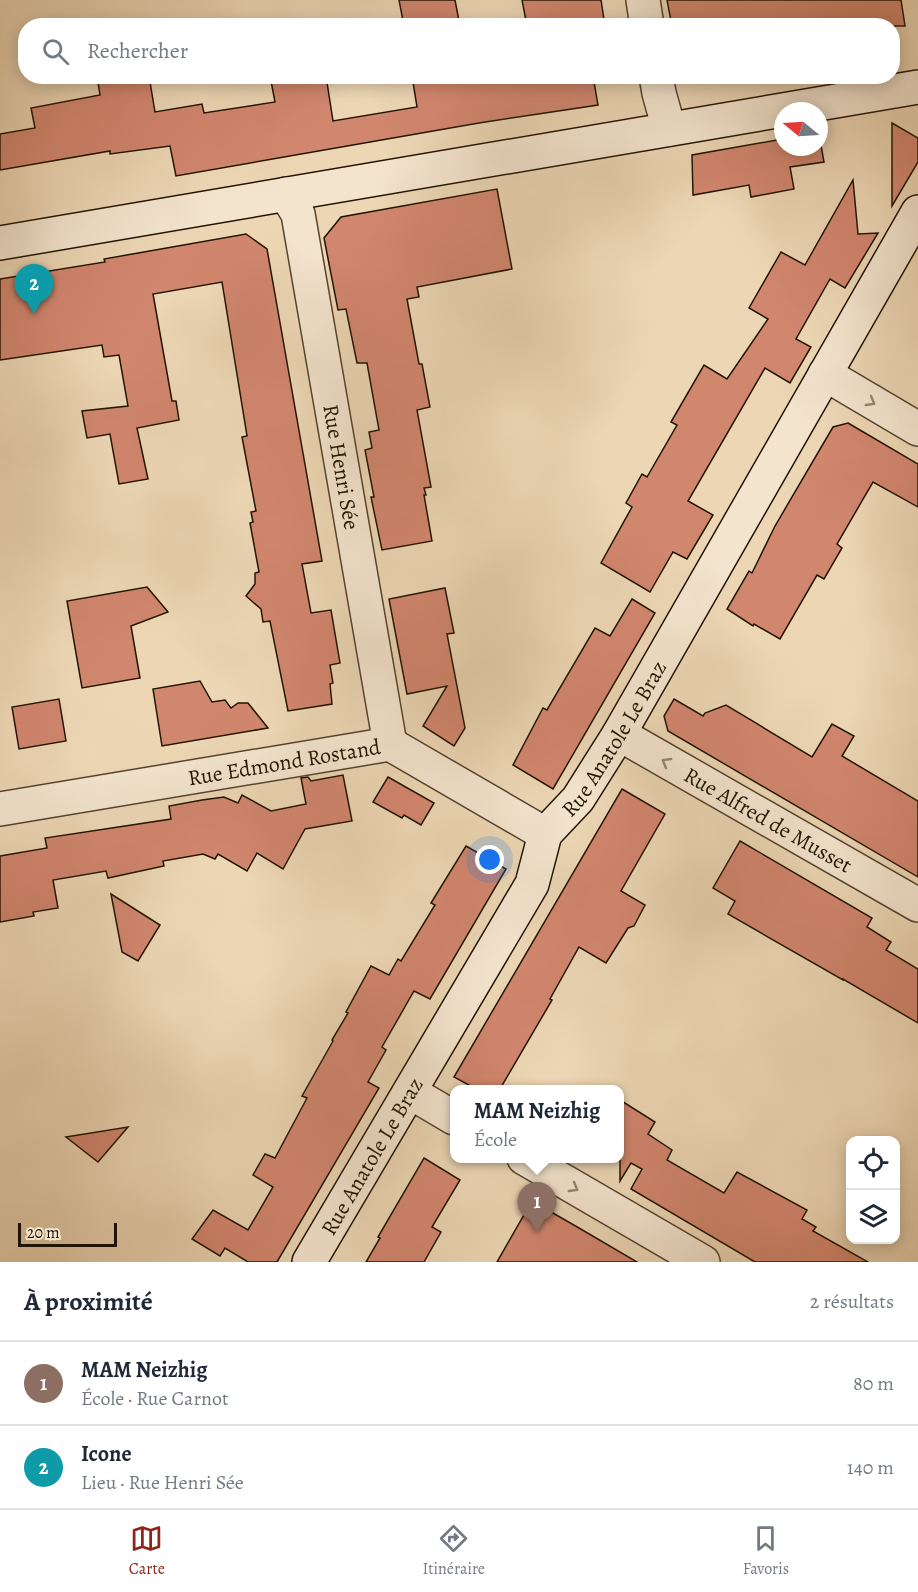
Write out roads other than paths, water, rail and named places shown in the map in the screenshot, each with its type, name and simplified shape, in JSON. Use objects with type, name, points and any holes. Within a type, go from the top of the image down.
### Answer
[{"type":"street","points":[[643,0],[646,18]]},
{"type":"street","points":[[657,84],[669,129]]},
{"type":"street","points":[[0,243],[918,87]]},
{"type":"street","name":"Rue Henri Sée","points":[[286,194],[298,214],[390,744]]},
{"type":"street","name":"Rue Anatole Le Braz","points":[[309,1262],[532,884],[545,834],[578,799],[619,734],[918,212]]},
{"type":"street","points":[[825,374],[918,429]]},
{"type":"street","name":"Rue Alfred de Musset","points":[[619,734],[918,905]]},
{"type":"street","name":"Rue Edmond Rostand","points":[[0,809],[390,744],[545,834]]},
{"type":"street","points":[[410,1092],[450,1117]]},
{"type":"street","points":[[533,1163],[703,1262]]},
{"type":"place","name":"Icone","points":[[34,314]]},
{"type":"place","name":"MAM Neizhig","points":[[537,1232]]}]
